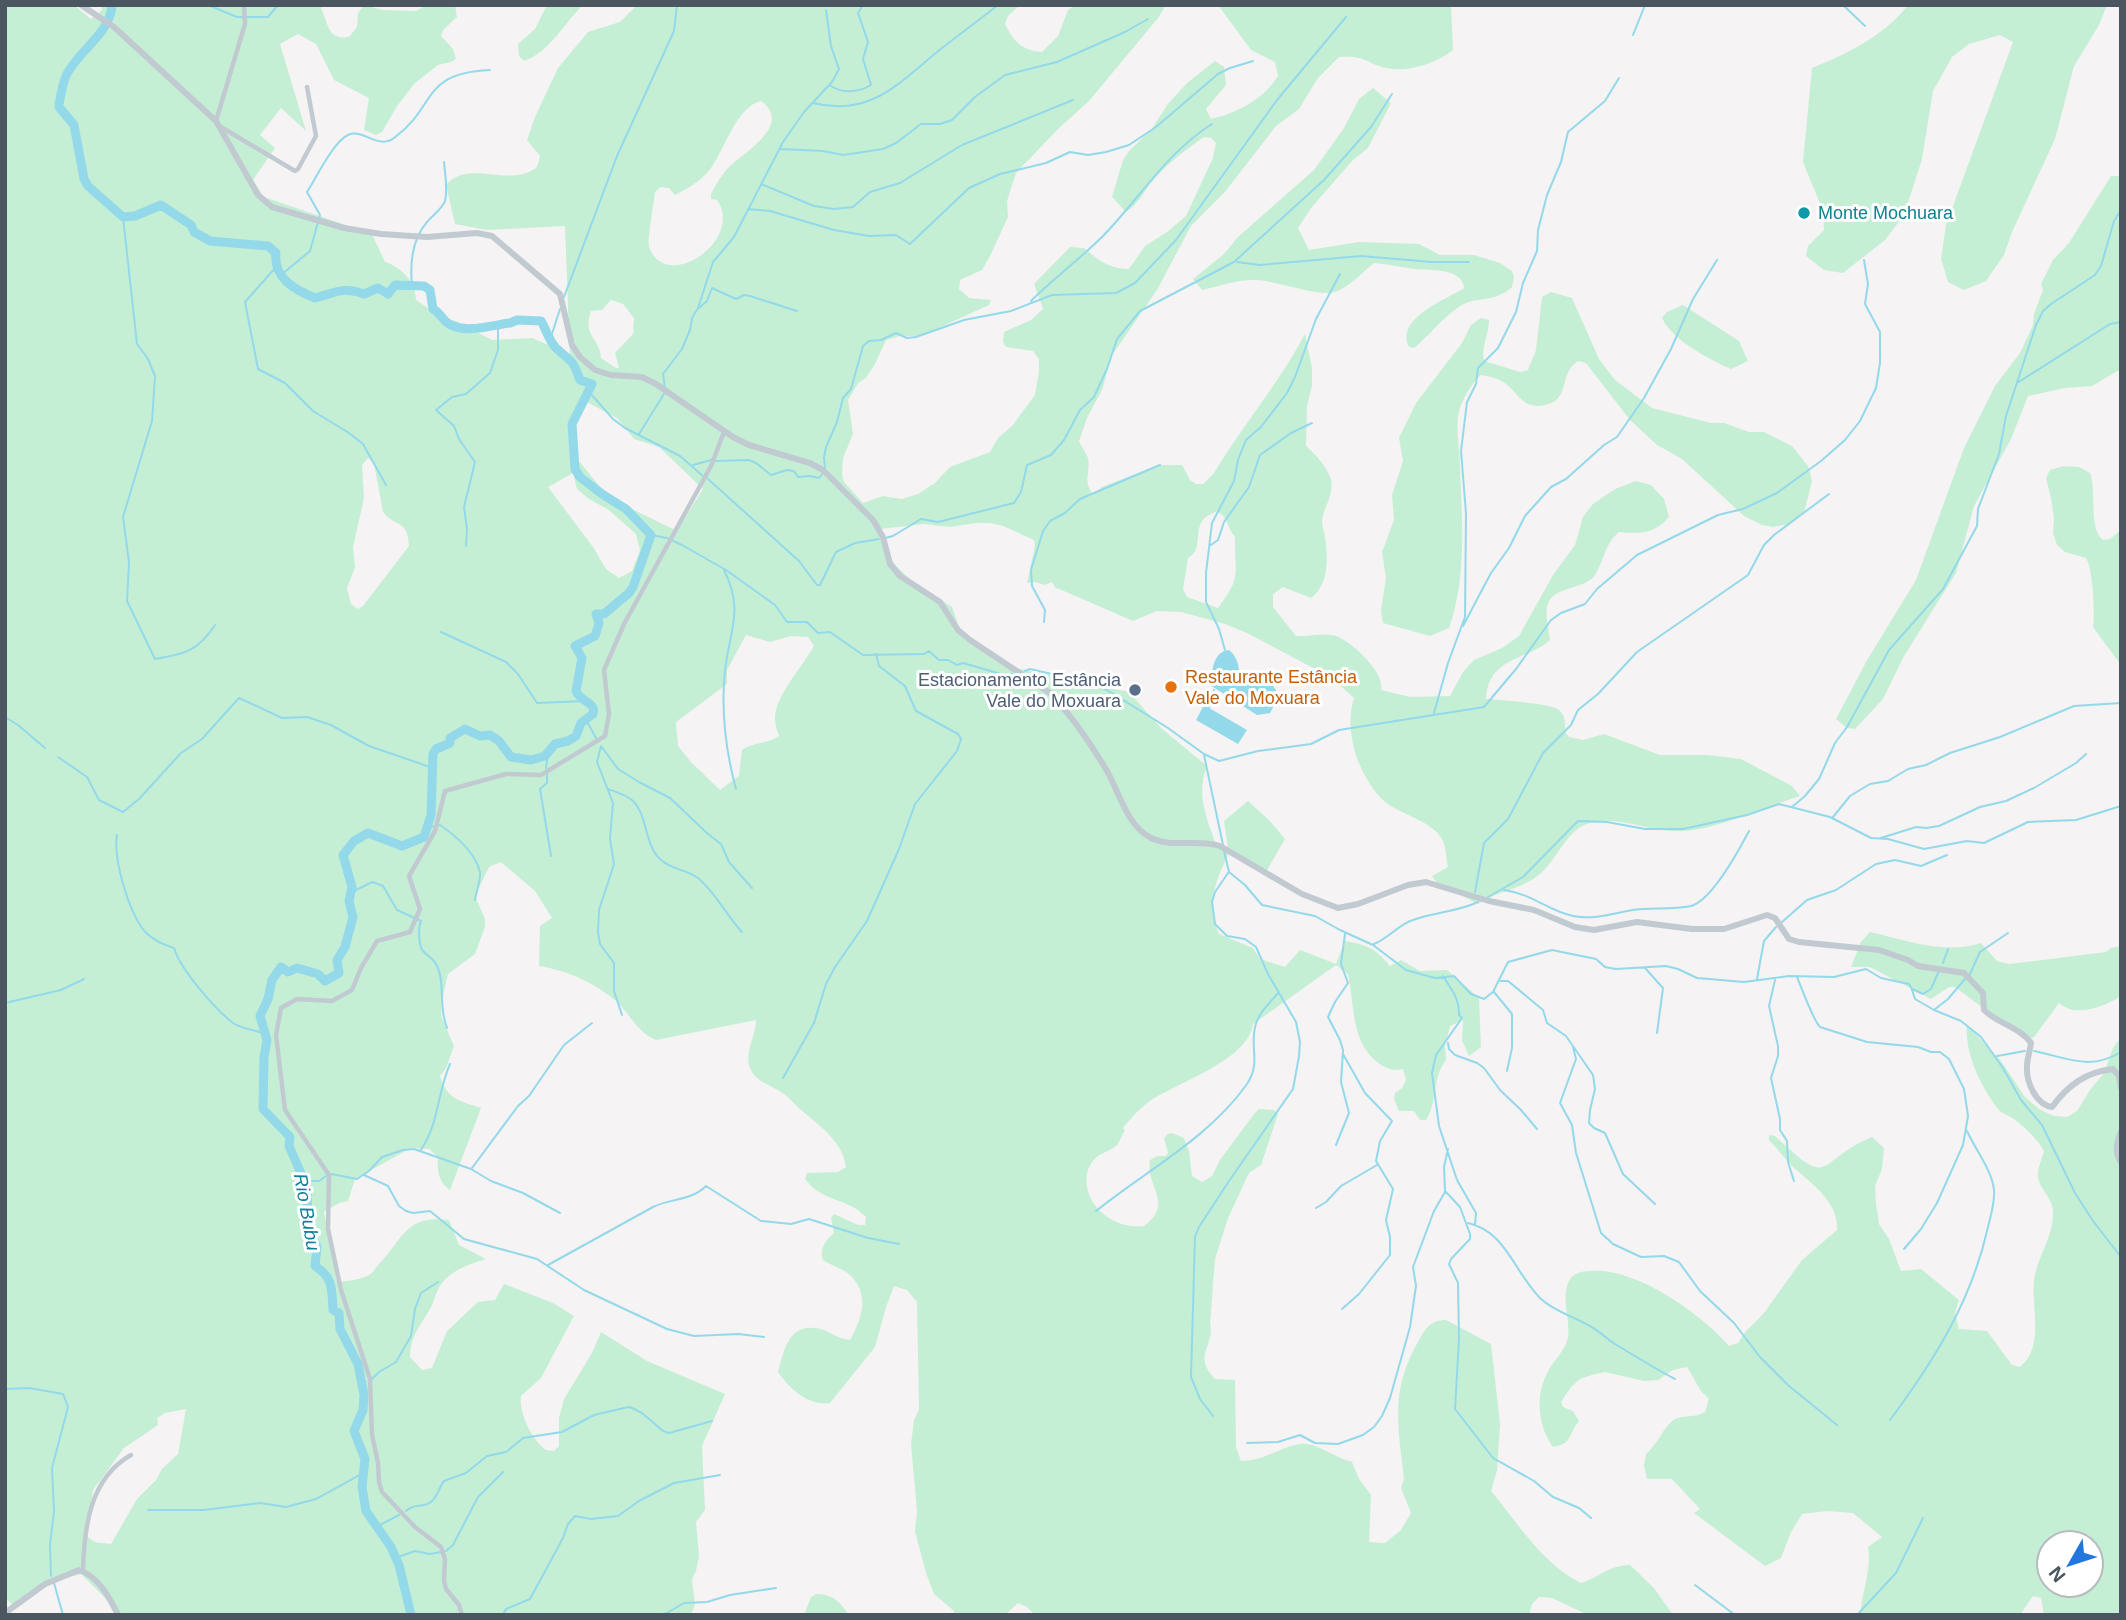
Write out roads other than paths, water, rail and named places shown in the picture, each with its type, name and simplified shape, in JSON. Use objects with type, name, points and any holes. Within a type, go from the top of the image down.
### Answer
[{"type":"street","points":[[81,5],[114,27],[218,124],[295,171],[316,136],[307,87]]},
{"type":"street","points":[[243,5],[245,24],[218,124],[254,188],[272,207],[344,228],[381,234],[427,237],[477,233],[492,236],[561,294],[572,345],[580,357],[595,370],[611,375],[642,377],[724,432],[749,445],[810,463],[823,470],[873,520],[883,537],[890,564],[900,576],[940,602],[958,630],[970,640],[1050,693],[1061,704],[1107,770],[1137,828],[1150,838],[1166,842],[1209,843],[1220,846],[1302,894],[1338,908],[1358,904],[1408,885],[1426,882],[1489,901],[1534,910],[1576,927],[1594,930],[1637,922],[1692,929],[1724,929],[1767,915],[1775,918],[1789,939],[1799,942],[1878,950],[1918,966],[1964,973],[1983,993],[1984,1010],[1990,1016],[2025,1034],[2031,1043],[2026,1067],[2035,1098],[2043,1106],[2052,1107],[2076,1081],[2102,1070],[2113,1069],[2119,1076],[2121,1088]]},
{"type":"street","points":[[462,1615],[459,1605],[446,1589],[446,1559],[441,1547],[415,1527],[382,1492],[379,1482],[372,1435],[370,1378],[341,1290],[328,1229],[329,1175],[285,1110],[276,1035],[281,1008],[297,999],[332,1002],[352,990],[377,941],[410,932],[419,909],[409,876],[435,831],[445,791],[506,774],[541,775],[605,736],[608,714],[604,670],[624,624],[711,466],[724,432]]},
{"type":"street","points":[[2121,1131],[2117,1142],[2117,1157],[2121,1162]]},
{"type":"street","points":[[83,1571],[85,1534],[98,1489],[112,1468],[131,1455]]},
{"type":"street","points":[[5,1614],[55,1579],[76,1570],[83,1571],[98,1583],[118,1615]]},
{"type":"water","points":[[1229,650],[1236,658],[1239,669],[1238,676],[1233,677],[1233,681],[1256,683],[1260,686],[1270,682],[1276,690],[1275,704],[1270,713],[1257,715],[1210,685],[1216,658]]},
{"type":"water","points":[[1204,705],[1247,730],[1238,744],[1196,720]]},
{"type":"waterway","name":"Rio Bubu","points":[[112,5],[106,25],[66,76],[59,104],[74,125],[84,179],[88,186],[123,217],[135,216],[161,205],[191,225],[194,232],[210,241],[268,246],[276,253],[278,269],[287,282],[315,298],[345,290],[364,294],[378,288],[388,294],[395,285],[424,286],[430,290],[433,309],[456,327],[471,329],[517,320],[541,321],[554,345],[573,364],[580,380],[592,384],[572,424],[575,469],[580,477],[626,509],[651,535],[629,593],[604,614],[596,614],[599,623],[595,636],[575,646],[582,658],[576,691],[594,710],[593,714],[581,723],[576,736],[555,744],[545,756],[531,760],[511,757],[499,741],[490,735],[480,736],[465,729],[450,738],[450,743],[436,749],[433,754],[431,815],[424,837],[402,846],[368,833],[354,841],[343,855],[352,887],[349,901],[353,917],[345,947],[337,960],[339,973],[325,981],[318,974],[297,968],[288,972],[281,967],[272,980],[268,999],[260,1016],[267,1040],[263,1109],[290,1137],[289,1146],[307,1187],[308,1227],[317,1247],[315,1266],[330,1284],[333,1310],[339,1313],[340,1329],[358,1364],[364,1395],[363,1410],[354,1431],[365,1459],[362,1487],[366,1511],[391,1547],[399,1565],[411,1615]]},
{"type":"waterway","points":[[208,5],[237,17],[268,17],[278,5]]},
{"type":"waterway","points":[[564,297],[617,156],[674,31],[677,5]]},
{"type":"waterway","points":[[831,86],[851,91],[871,85],[863,59],[868,42],[858,13],[863,5]]},
{"type":"waterway","points":[[813,103],[850,106],[881,95],[998,5]]},
{"type":"waterway","points":[[1633,35],[1645,5]]},
{"type":"waterway","points":[[1843,5],[1865,26]]},
{"type":"waterway","points":[[665,389],[663,374],[682,349],[713,262],[734,237],[783,142],[804,112],[832,82],[839,69],[831,46],[826,10]]},
{"type":"waterway","points":[[825,468],[826,447],[837,422],[843,398],[851,389],[863,346],[869,341],[881,340],[896,333],[907,338],[916,337],[964,320],[1011,311],[1052,295],[1116,293],[1135,283],[1176,240],[1277,100],[1346,17]]},
{"type":"waterway","points":[[780,149],[843,155],[883,149],[896,143],[921,124],[940,124],[952,120],[975,97],[1005,75],[1057,62],[1148,19]]},
{"type":"waterway","points":[[748,209],[770,211],[834,230],[869,236],[896,235],[910,244],[969,188],[1000,174],[1046,163],[1070,152],[1088,155],[1129,145],[1156,127],[1218,74],[1253,61]]},
{"type":"waterway","points":[[281,275],[310,251],[320,215],[307,192],[331,152],[343,139],[348,135],[359,134],[382,142],[388,141],[408,126],[440,84],[468,72],[490,70]]},
{"type":"waterway","points":[[1434,713],[1465,617],[1466,513],[1461,451],[1467,402],[1476,384],[1478,368],[1498,348],[1516,312],[1523,283],[1537,251],[1538,230],[1547,195],[1561,162],[1568,132],[1605,101],[1619,78]]},
{"type":"waterway","points":[[885,538],[921,519],[938,522],[1014,503],[1021,492],[1027,465],[1051,455],[1064,440],[1080,410],[1094,397],[1117,339],[1140,311],[1234,262],[1324,180],[1371,127],[1392,94]]},
{"type":"waterway","points":[[761,184],[814,206],[834,209],[853,207],[870,192],[900,183],[962,145],[1073,100]]},
{"type":"waterway","points":[[1031,301],[1103,236],[1181,148],[1212,124]]},
{"type":"waterway","points":[[412,286],[412,261],[418,236],[445,201],[444,162]]},
{"type":"waterway","points":[[1792,807],[1819,779],[1835,743],[1847,727],[1889,650],[1943,589],[1977,526],[1978,509],[1999,454],[2006,416],[2036,325],[2043,311],[2051,304],[2095,275],[2101,266],[2114,221],[2121,210]]},
{"type":"waterway","points":[[123,217],[137,344],[148,359],[155,376],[152,421],[123,517],[129,562],[127,601],[155,659],[190,650],[203,641],[215,625]]},
{"type":"waterway","points":[[1237,262],[1260,265],[1361,256],[1469,262]]},
{"type":"waterway","points":[[1463,626],[1525,516],[1551,487],[1566,479],[1617,437],[1644,398],[1671,349],[1693,299],[1717,260]]},
{"type":"waterway","points":[[1025,671],[1030,669],[1086,682],[1107,690],[1204,754],[1219,761],[1258,751],[1311,744],[1339,730],[1484,707],[1516,669],[1551,620],[1585,604],[1597,589],[1637,555],[1718,515],[1743,509],[1777,493],[1845,440],[1860,421],[1876,388],[1880,363],[1880,332],[1865,304],[1868,284],[1864,260]]},
{"type":"waterway","points":[[277,266],[245,302],[258,369],[285,383],[313,411],[363,444],[386,485]]},
{"type":"waterway","points":[[1225,650],[1219,629],[1206,602],[1206,573],[1212,523],[1234,481],[1246,440],[1261,427],[1287,393],[1316,319],[1340,274]]},
{"type":"waterway","points":[[699,308],[707,301],[712,288],[736,299],[744,295],[750,296],[797,311]]},
{"type":"waterway","points":[[550,340],[560,309]]},
{"type":"waterway","points":[[2017,383],[2110,324],[2121,322]]},
{"type":"waterway","points":[[466,546],[464,507],[475,462],[459,439],[454,426],[436,410],[452,397],[466,394],[490,373],[498,350],[498,324]]},
{"type":"waterway","points":[[590,393],[613,419],[625,428],[680,456],[703,476]]},
{"type":"waterway","points":[[639,434],[664,394]]},
{"type":"waterway","points":[[1211,545],[1218,540],[1224,522],[1249,487],[1260,455],[1291,433],[1312,423]]},
{"type":"waterway","points":[[693,465],[711,460]]},
{"type":"waterway","points":[[716,461],[749,460],[771,475],[787,470],[794,471],[798,477],[819,478],[823,473]]},
{"type":"waterway","points":[[1044,622],[1045,610],[1032,586],[1031,570],[1043,531],[1050,521],[1065,513],[1080,499],[1160,465]]},
{"type":"waterway","points":[[708,479],[799,561],[817,585],[820,585],[836,552],[855,543],[879,539]]},
{"type":"waterway","points":[[1475,892],[1484,843],[1508,819],[1543,753],[1571,725],[1578,710],[1598,694],[1637,652],[1748,575],[1764,545],[1829,494]]},
{"type":"waterway","points":[[651,535],[667,538],[726,570],[775,605],[787,622],[807,622],[818,633],[830,632],[863,655],[924,654],[929,651],[939,660],[948,660],[957,665],[963,663],[1021,678]]},
{"type":"waterway","points":[[724,570],[730,584],[734,608],[725,670],[724,715],[736,789]]},
{"type":"waterway","points":[[441,632],[506,662],[518,674],[537,703],[584,701]]},
{"type":"waterway","points":[[783,1078],[814,1023],[826,984],[835,967],[867,921],[899,849],[915,804],[957,751],[961,739],[958,734],[916,711],[905,686],[879,666],[876,654]]},
{"type":"waterway","points":[[1209,708],[1214,690]]},
{"type":"waterway","points":[[58,757],[87,777],[99,800],[123,812],[139,799],[181,753],[202,739],[239,698],[282,718],[307,717],[331,725],[369,746],[433,768]]},
{"type":"waterway","points":[[1833,817],[1850,796],[1870,784],[1888,781],[1908,769],[1926,765],[1950,753],[2000,737],[2074,706],[2121,703]]},
{"type":"waterway","points":[[5,717],[45,748]]},
{"type":"waterway","points":[[586,720],[596,738]]},
{"type":"waterway","points":[[601,746],[597,762],[613,803],[610,839],[614,864],[599,910],[598,932],[600,944],[614,963],[614,991],[622,1015]]},
{"type":"waterway","points":[[601,746],[618,769],[670,798],[721,844],[729,862],[752,888]]},
{"type":"waterway","points":[[546,768],[548,753]]},
{"type":"waterway","points":[[1881,838],[1916,827],[1939,826],[1980,807],[2006,801],[2034,788],[2086,754]]},
{"type":"waterway","points":[[1204,755],[1223,845]]},
{"type":"waterway","points":[[547,774],[547,783],[540,789],[551,856]]},
{"type":"waterway","points":[[608,789],[633,801],[641,814],[655,853],[669,865],[698,878],[742,932]]},
{"type":"waterway","points":[[1488,897],[1523,877],[1578,821],[1607,822],[1645,829],[1683,829],[1747,815],[1779,804],[1830,817],[1871,838],[1888,839],[1924,849],[1967,841],[1984,843],[2028,822],[2076,820],[2121,806]]},
{"type":"waterway","points":[[427,828],[440,825],[458,839],[474,858],[480,872],[475,900]]},
{"type":"waterway","points":[[1504,890],[1524,895],[1564,914],[1580,917],[1639,909],[1691,906],[1716,885],[1749,831]]},
{"type":"waterway","points":[[117,835],[117,857],[123,883],[142,928],[156,941],[174,948],[183,967],[199,988],[233,1023],[266,1033]]},
{"type":"waterway","points":[[1224,851],[1229,872],[1245,885],[1262,905],[1315,916],[1373,945],[1406,970],[1435,978],[1454,976],[1471,994],[1484,999],[1493,992],[1508,962],[1552,950],[1596,959],[1605,967],[1616,969],[1666,966],[1697,978],[1744,982],[1789,976],[1834,977],[1866,969],[1881,978],[1909,984],[1912,989],[1923,994],[1931,989],[1938,973]]},
{"type":"waterway","points":[[1782,922],[1807,900],[1836,890],[1876,864],[1895,860],[1921,866],[1947,855]]},
{"type":"waterway","points":[[1213,1416],[1200,1399],[1191,1377],[1195,1237],[1227,1184],[1293,1089],[1300,1042],[1296,1022],[1268,974],[1256,947],[1245,939],[1227,936],[1215,924],[1212,902],[1215,892],[1228,873]]},
{"type":"waterway","points":[[352,892],[372,882],[383,886],[397,910],[421,921],[421,948],[435,962],[439,971],[447,1028]]},
{"type":"waterway","points":[[1374,944],[1408,922],[1478,902]]},
{"type":"waterway","points":[[1757,979],[1764,941],[1776,927]]},
{"type":"waterway","points":[[1969,976],[1980,952],[2008,933]]},
{"type":"waterway","points":[[1336,1145],[1349,1113],[1341,1082],[1343,1050],[1328,1017],[1348,983],[1341,964],[1345,934]]},
{"type":"waterway","points":[[1943,963],[1948,949]]},
{"type":"waterway","points":[[1645,968],[1663,988],[1657,1033]]},
{"type":"waterway","points":[[1443,976],[1454,994],[1462,1018],[1436,1055],[1432,1073],[1439,1126],[1457,1180],[1476,1213],[1475,1225]]},
{"type":"waterway","points":[[1797,977],[1820,1027],[1867,1042],[1940,1052],[1949,1059],[1964,1089],[1968,1116],[1963,1145],[1937,1203],[1921,1229],[1904,1249]]},
{"type":"waterway","points":[[5,1003],[61,990],[84,979]]},
{"type":"waterway","points":[[1934,1010],[1948,999],[1965,979]]},
{"type":"waterway","points":[[1775,980],[1769,1006],[1778,1056],[1771,1078],[1780,1130],[1787,1141],[1788,1162],[1794,1181]]},
{"type":"waterway","points":[[1501,981],[1508,981],[1543,1010],[1547,1023],[1566,1036],[1593,1075],[1595,1089],[1589,1123],[1605,1133],[1623,1174],[1655,1204]]},
{"type":"waterway","points":[[1912,990],[1915,999],[1961,1021],[1981,1037],[2021,1100],[2042,1125],[2075,1193],[2121,1257]]},
{"type":"waterway","points":[[1096,1211],[1196,1137],[1232,1103],[1251,1076],[1254,1035],[1259,1017],[1279,992]]},
{"type":"waterway","points":[[1494,992],[1512,1014],[1512,1048],[1507,1071]]},
{"type":"waterway","points":[[472,1168],[518,1106],[529,1096],[564,1045],[592,1023]]},
{"type":"waterway","points":[[1448,1043],[1449,1049],[1455,1055],[1484,1068],[1500,1090],[1537,1129]]},
{"type":"waterway","points":[[1573,1047],[1576,1059],[1560,1103],[1572,1125],[1576,1153],[1601,1233],[1613,1244],[1641,1257],[1664,1256],[1679,1262],[1700,1291],[1734,1323],[1760,1357],[1789,1386],[1837,1425]]},
{"type":"waterway","points":[[1997,1056],[2025,1051]]},
{"type":"waterway","points":[[2034,1051],[2089,1062],[2110,1058],[2121,1052]]},
{"type":"waterway","points":[[1342,1309],[1359,1294],[1390,1255],[1386,1220],[1393,1189],[1376,1161],[1380,1141],[1392,1121],[1365,1093],[1343,1054]]},
{"type":"waterway","points":[[420,1151],[431,1131],[450,1064]]},
{"type":"waterway","points":[[1890,1420],[1950,1329],[1981,1254],[1994,1190],[1987,1167],[1967,1131]]},
{"type":"waterway","points":[[331,1174],[357,1179],[382,1157],[414,1149],[471,1169],[560,1213]]},
{"type":"waterway","points":[[1247,1443],[1278,1442],[1300,1435],[1315,1443],[1338,1444],[1363,1435],[1374,1427],[1382,1416],[1390,1398],[1410,1327],[1416,1286],[1413,1267],[1434,1211],[1445,1192],[1444,1167],[1448,1149]]},
{"type":"waterway","points":[[1316,1208],[1326,1202],[1341,1186],[1377,1165]]},
{"type":"waterway","points":[[364,1175],[388,1186],[399,1206],[406,1211],[430,1211],[464,1239],[537,1259],[584,1290],[667,1329],[694,1336],[738,1334],[764,1337]]},
{"type":"waterway","points":[[304,1181],[319,1181],[326,1176]]},
{"type":"waterway","points":[[548,1265],[653,1207],[687,1197],[706,1186],[761,1221],[791,1224],[809,1219],[868,1238],[899,1244]]},
{"type":"waterway","points":[[1446,1192],[1460,1207],[1470,1234],[1470,1239],[1449,1264],[1458,1283],[1459,1339],[1455,1409],[1493,1458],[1534,1481],[1553,1497],[1579,1508],[1591,1518]]},
{"type":"waterway","points":[[1468,1223],[1481,1228],[1501,1244],[1532,1289],[1546,1303],[1592,1327],[1615,1344],[1675,1379]]},
{"type":"waterway","points":[[372,1379],[396,1362],[411,1336],[415,1309],[421,1293],[438,1282]]},
{"type":"waterway","name":"Rio Bubu","points":[[361,1383],[366,1382]]},
{"type":"waterway","points":[[5,1389],[29,1388],[63,1394],[68,1407],[52,1468],[54,1511],[50,1545],[51,1576]]},
{"type":"waterway","points":[[406,1511],[429,1503],[436,1497],[444,1481],[466,1473],[487,1456],[506,1452],[523,1438],[562,1432],[594,1415],[630,1407],[669,1433],[712,1421]]},
{"type":"waterway","points":[[446,1551],[453,1545],[478,1497],[503,1472]]},
{"type":"waterway","points":[[148,1510],[204,1510],[260,1503],[286,1507],[316,1499],[363,1473]]},
{"type":"waterway","points":[[503,1615],[506,1609],[530,1599],[568,1524],[575,1516],[591,1519],[618,1516],[639,1501],[674,1483],[720,1475]]},
{"type":"waterway","points":[[376,1527],[399,1515]]},
{"type":"waterway","points":[[1857,1615],[1896,1573],[1923,1518]]},
{"type":"waterway","points":[[395,1558],[415,1551],[430,1554],[441,1552]]},
{"type":"waterway","points":[[54,1583],[63,1615]]},
{"type":"waterway","points":[[1695,1585],[1735,1615]]},
{"type":"waterway","points":[[658,1615],[684,1603],[707,1602],[730,1595],[776,1588]]},
{"type":"place","name":"Monte Mochuara","points":[[1804,213]]},
{"type":"place","name":"Restaurante Estância Vale do Moxuara","points":[[1171,687]]},
{"type":"place","name":"Estacionamento Estância Vale do Moxuara","points":[[1135,690]]}]
